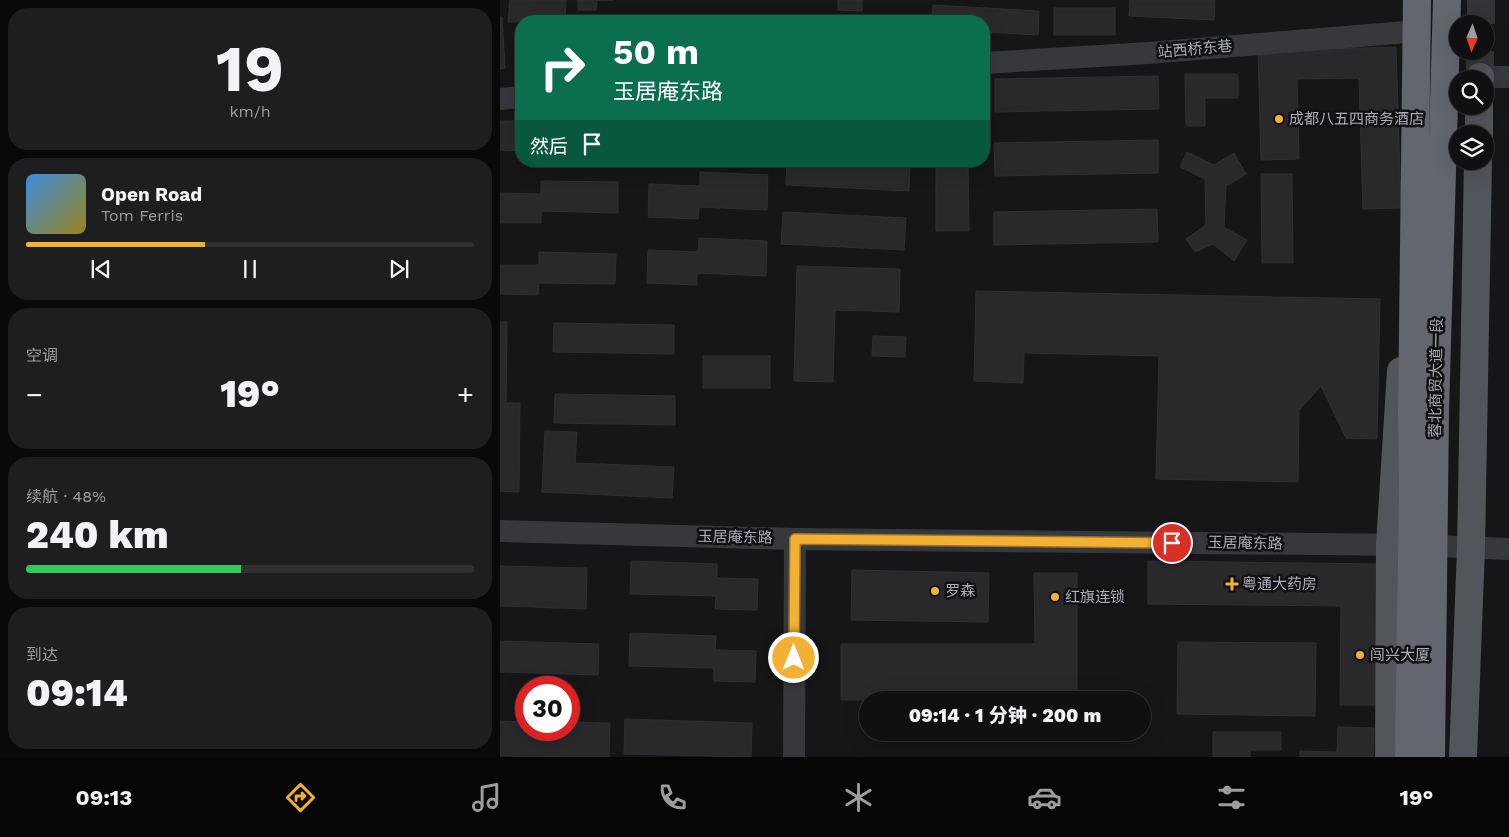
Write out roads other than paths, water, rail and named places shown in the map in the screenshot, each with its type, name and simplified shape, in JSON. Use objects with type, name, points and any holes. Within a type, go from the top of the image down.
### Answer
[{"type":"highway","name":"蓉北商贸大道一段","points":[[1409,757],[1401,545],[1413,492],[1412,412],[1417,0]]},
{"type":"highway","name":"蓉北商贸大道一段","points":[[1431,757],[1435,412],[1447,0]]},
{"type":"main road","name":"蓉北商贸大道一段","points":[[1389,757],[1401,545],[1406,286],[1407,32]]},
{"type":"main road","points":[[1463,757],[1471,548],[1478,170]]},
{"type":"street","name":"站西桥东巷","points":[[990,63],[1148,53],[1407,32]]},
{"type":"street","points":[[1494,78],[1509,77]]},
{"type":"street","points":[[500,99],[515,98]]},
{"type":"street","name":"玉居庵东路","points":[[500,531],[795,539],[1401,545],[1509,550]]},
{"type":"street","points":[[794,757],[795,539]]},
{"type":"tunnel","points":[[1481,0],[1481,15]]},
{"type":"tunnel","points":[[1480,60],[1480,70]]},
{"type":"place","name":"成都八五四商务酒店","points":[[1279,119]]},
{"type":"place","name":"粤通大药房","points":[[1232,584]]},
{"type":"place","name":"罗森","points":[[935,591]]},
{"type":"place","name":"红旗连锁","points":[[1055,597]]},
{"type":"place","name":"闯兴大厦","points":[[1360,655]]}]
